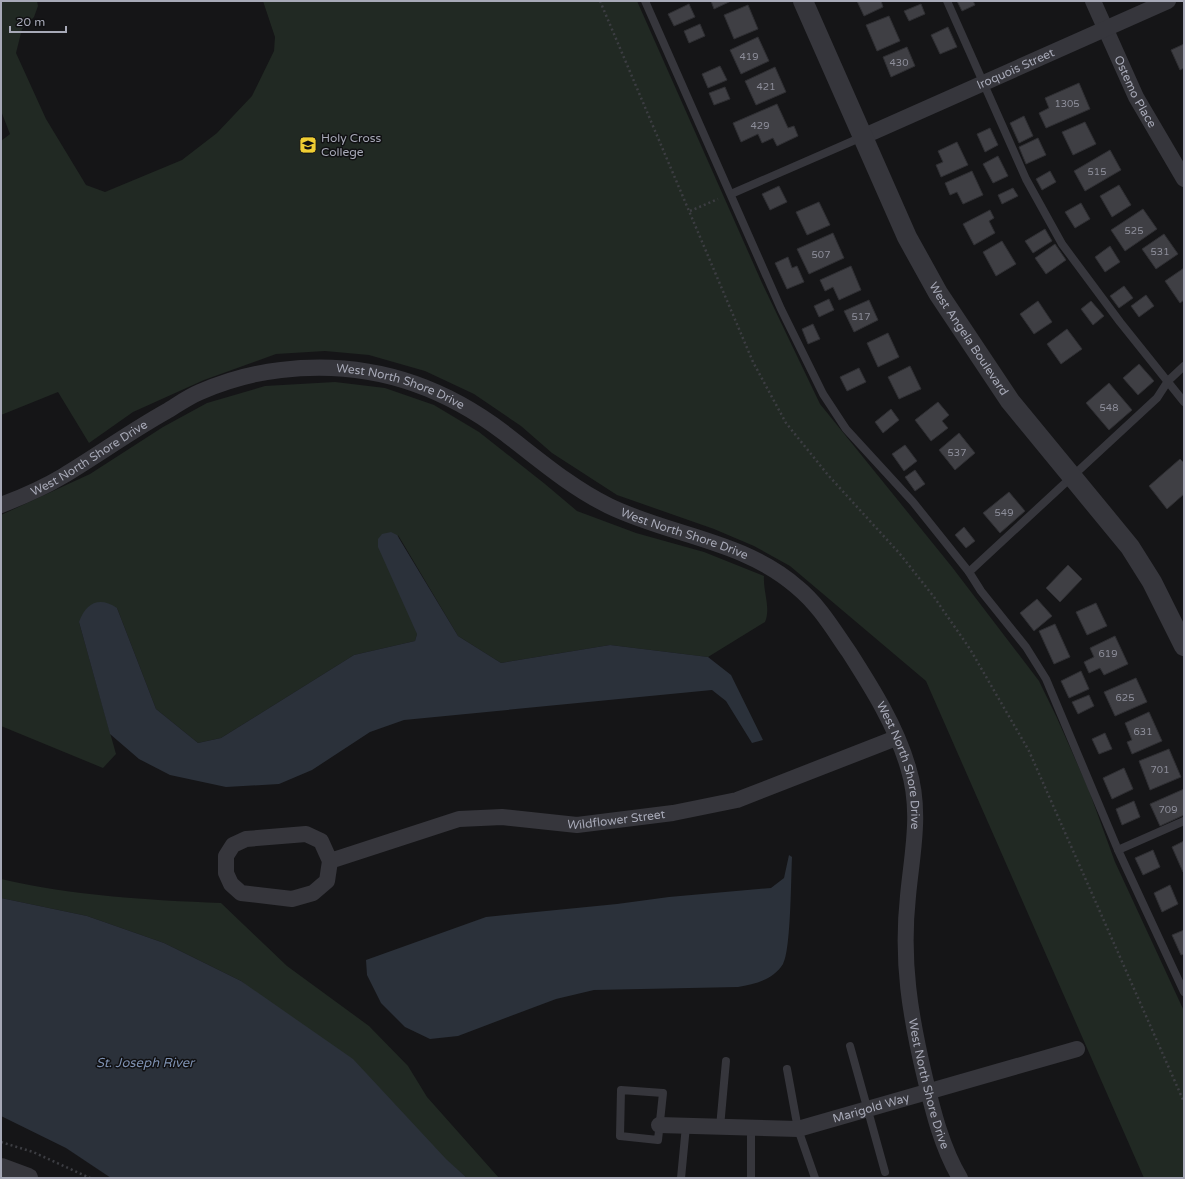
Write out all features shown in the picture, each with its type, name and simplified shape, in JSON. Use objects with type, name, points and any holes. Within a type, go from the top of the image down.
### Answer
[{"type":"street","name":"West Angela Boulevard","points":[[802,1],[907,237],[938,293],[1010,401],[1130,547],[1152,582],[1184,646]]},
{"type":"street","name":"Ostemo Place","points":[[1093,1],[1136,97],[1184,179]]},
{"type":"street","name":"Iroquois Street","points":[[862,137],[1168,1]]},
{"type":"street","name":"West North Shore Drive","points":[[1,505],[35,491],[64,475],[139,427],[198,393],[256,374],[282,370],[315,368],[345,369],[405,379],[434,390],[474,411],[589,496],[637,517],[734,548],[777,571],[809,597],[825,616],[872,688],[908,765],[913,786],[916,822],[908,897],[906,983],[912,1026],[928,1093],[938,1127],[954,1168],[960,1178]]},
{"type":"street","name":"Wildflower Street","points":[[330,861],[459,819],[502,817],[576,825],[673,813],[737,800],[896,738]]},
{"type":"street","points":[[306,834],[321,841],[330,861],[327,881],[313,893],[292,899],[241,893],[231,884],[226,872],[226,856],[233,845],[246,839],[306,834]]},
{"type":"street","name":"Marigold Way","points":[[660,1126],[798,1129],[869,1110],[1077,1049]]},
{"type":"street","points":[[1,1168],[28,1178]]},
{"type":"lane","points":[[645,1],[782,308],[823,394],[846,429],[913,502],[969,572],[981,591],[1026,647],[1046,679],[1118,850],[1184,992]]},
{"type":"lane","points":[[947,1],[1026,179],[1062,244],[1120,322],[1184,402]]},
{"type":"lane","points":[[731,194],[862,137]]},
{"type":"lane","points":[[969,572],[1157,398],[1168,381],[1184,366]]},
{"type":"lane","points":[[1118,850],[1184,821]]},
{"type":"lane","points":[[850,1046],[885,1172]]},
{"type":"lane","points":[[720,1127],[726,1061]]},
{"type":"lane","points":[[787,1068],[798,1129],[815,1178]]},
{"type":"lane","points":[[621,1090],[663,1093],[660,1126],[658,1140],[620,1136],[621,1090]]},
{"type":"lane","points":[[681,1178],[686,1126]]},
{"type":"lane","points":[[751,1128],[751,1178]]},
{"type":"path","points":[[600,1],[753,362],[786,423],[828,475],[900,554],[934,596],[970,649],[1019,732],[1029,751],[1184,1102]]},
{"type":"path","points":[[690,211],[731,194]]},
{"type":"path","points":[[1,1142],[33,1152],[90,1178]]},
{"type":"shaded area","points":[[1,1],[37,1],[38,6],[34,17],[22,29],[16,53],[46,119],[86,185],[105,192],[182,160],[217,133],[252,96],[274,51],[275,37],[263,1],[637,1],[762,283],[820,404],[952,567],[1039,681],[1057,718],[1088,788],[1115,862],[1184,1011],[1184,1178],[1144,1178],[926,681],[790,566],[754,546],[714,529],[617,495],[552,453],[521,426],[474,394],[425,371],[369,355],[325,351],[276,354],[204,380],[133,412],[89,443],[58,392],[1,415],[1,141],[10,134],[1,111]]},
{"type":"shaded area","points":[[335,382],[385,388],[434,405],[479,432],[577,511],[636,533],[704,552],[764,576],[767,606],[767,617],[765,622],[708,657],[610,645],[501,663],[458,636],[398,535],[417,634],[415,641],[354,655],[221,738],[198,743],[156,709],[117,608],[79,622],[116,754],[103,768],[1,726],[1,515],[90,474],[163,427],[207,403],[265,386]]},
{"type":"shaded area","points":[[1,879],[55,890],[138,899],[221,903],[287,966],[369,1026],[408,1066],[427,1097],[499,1178],[467,1178],[241,981],[164,943],[87,916],[1,898]]},
{"type":"water","points":[[391,532],[397,535],[458,636],[501,663],[610,645],[708,657],[731,675],[763,740],[752,743],[726,701],[712,690],[404,720],[370,732],[312,770],[279,784],[226,787],[170,775],[139,759],[110,734],[79,622],[85,610],[89,606],[94,603],[104,602],[117,608],[156,709],[198,743],[221,738],[354,655],[415,641],[417,634],[378,547],[378,539],[382,534]]},
{"type":"water","points":[[789,855],[792,857],[791,896],[786,956],[783,964],[774,974],[757,983],[738,987],[594,990],[556,999],[458,1036],[430,1039],[405,1027],[381,1003],[367,975],[366,960],[486,917],[617,904],[669,897],[771,888],[784,878]]},
{"type":"water","name":"St. Joseph River","points":[[1,898],[87,916],[164,943],[241,981],[353,1059],[446,1159],[467,1178],[111,1178],[66,1148],[1,1116]]},
{"type":"building","points":[[711,1],[731,1],[714,9]]},
{"type":"building","points":[[857,1],[881,1],[883,7],[864,16]]},
{"type":"building","points":[[957,1],[973,1],[975,5],[962,11]]},
{"type":"building","points":[[689,4],[695,17],[674,26],[668,14]]},
{"type":"building","points":[[921,4],[925,14],[909,21],[904,11]]},
{"type":"building","points":[[748,5],[758,29],[734,39],[724,15]]},
{"type":"building","points":[[889,16],[900,41],[877,51],[866,25]]},
{"type":"building","points":[[700,24],[705,36],[689,43],[684,31]]},
{"type":"building","points":[[948,27],[957,47],[940,54],[931,35]]},
{"type":"building","points":[[758,37],[769,61],[741,74],[730,50]]},
{"type":"building","points":[[1184,44],[1184,68],[1180,70],[1171,50]]},
{"type":"building","points":[[907,47],[915,66],[891,77],[883,57]]},
{"type":"building","points":[[720,66],[727,80],[708,88],[702,74]]},
{"type":"building","points":[[775,67],[786,92],[756,105],[745,81]]},
{"type":"building","points":[[1079,83],[1090,109],[1046,128],[1039,113],[1049,108],[1045,98]]},
{"type":"building","points":[[725,87],[730,99],[714,105],[709,93]]},
{"type":"building","points":[[777,104],[788,128],[794,126],[798,136],[777,146],[773,138],[762,143],[758,134],[741,142],[733,123]]},
{"type":"building","points":[[1024,116],[1033,136],[1019,143],[1010,123]]},
{"type":"building","points":[[1085,122],[1096,144],[1073,155],[1062,132]]},
{"type":"building","points":[[990,128],[998,145],[985,152],[977,134]]},
{"type":"building","points":[[1038,138],[1046,155],[1026,164],[1019,147]]},
{"type":"building","points":[[957,142],[968,165],[941,177],[936,165],[943,162],[938,151]]},
{"type":"building","points":[[1110,150],[1121,170],[1085,191],[1074,171]]},
{"type":"building","points":[[998,156],[1008,176],[993,183],[983,164]]},
{"type":"building","points":[[972,171],[983,195],[963,204],[957,192],[950,195],[945,183]]},
{"type":"building","points":[[1050,171],[1056,182],[1042,190],[1036,179]]},
{"type":"building","points":[[1119,185],[1131,205],[1112,217],[1100,196]]},
{"type":"building","points":[[779,186],[787,202],[770,210],[762,194]]},
{"type":"building","points":[[1013,188],[1018,196],[1002,204],[998,195]]},
{"type":"building","points":[[819,202],[830,225],[807,235],[796,212]]},
{"type":"building","points":[[1081,203],[1090,219],[1075,228],[1065,212]]},
{"type":"building","points":[[1143,209],[1157,229],[1125,251],[1111,230]]},
{"type":"building","points":[[990,210],[994,218],[989,221],[995,233],[974,245],[963,224]]},
{"type":"building","points":[[1045,229],[1052,241],[1033,253],[1025,241]]},
{"type":"building","points":[[833,233],[844,258],[809,274],[797,249]]},
{"type":"building","points":[[1164,234],[1178,254],[1156,269],[1142,249]]},
{"type":"building","points":[[1002,241],[1016,264],[996,276],[983,252]]},
{"type":"building","points":[[1055,244],[1066,260],[1046,274],[1035,258]]},
{"type":"building","points":[[1110,246],[1120,262],[1105,272],[1095,257]]},
{"type":"building","points":[[788,257],[792,268],[797,266],[804,282],[787,289],[775,263]]},
{"type":"building","points":[[851,266],[861,290],[839,300],[833,287],[825,291],[820,280]]},
{"type":"building","points":[[1184,268],[1184,300],[1180,303],[1165,281]]},
{"type":"building","points":[[1124,286],[1133,298],[1119,308],[1110,296]]},
{"type":"building","points":[[1146,295],[1154,306],[1139,317],[1131,306]]},
{"type":"building","points":[[829,299],[834,310],[819,317],[814,306]]},
{"type":"building","points":[[869,300],[878,320],[854,332],[844,311]]},
{"type":"building","points":[[1038,301],[1052,322],[1034,334],[1020,314]]},
{"type":"building","points":[[1091,301],[1104,316],[1093,325],[1081,309]]},
{"type":"building","points":[[813,324],[820,339],[808,344],[802,329]]},
{"type":"building","points":[[1067,329],[1082,349],[1061,364],[1047,344]]},
{"type":"building","points":[[888,333],[899,357],[878,367],[867,343]]},
{"type":"building","points":[[1139,364],[1154,381],[1138,395],[1123,378]]},
{"type":"building","points":[[910,366],[921,389],[899,399],[888,377]]},
{"type":"building","points":[[859,368],[866,382],[847,391],[840,377]]},
{"type":"building","points":[[1109,383],[1132,410],[1109,430],[1086,403]]},
{"type":"building","points":[[938,402],[949,415],[942,421],[948,428],[931,441],[915,420]]},
{"type":"building","points":[[891,409],[899,420],[883,433],[875,422]]},
{"type":"building","points":[[959,433],[975,453],[955,470],[939,450]]},
{"type":"building","points":[[905,445],[917,461],[904,471],[892,454]]},
{"type":"building","points":[[1180,459],[1184,463],[1184,494],[1167,509],[1149,486]]},
{"type":"building","points":[[915,470],[925,484],[915,491],[905,477]]},
{"type":"building","points":[[1009,492],[1025,511],[1000,533],[983,513]]},
{"type":"building","points":[[964,527],[975,541],[966,548],[955,535]]},
{"type":"building","points":[[1068,565],[1082,579],[1060,602],[1046,588]]},
{"type":"building","points":[[1037,599],[1052,616],[1034,631],[1020,613]]},
{"type":"building","points":[[1096,603],[1107,626],[1087,635],[1076,612]]},
{"type":"building","points":[[1055,624],[1070,657],[1054,664],[1039,631]]},
{"type":"building","points":[[1115,636],[1128,664],[1104,675],[1100,668],[1089,673],[1084,662],[1094,657],[1090,648]]},
{"type":"building","points":[[1081,671],[1089,689],[1069,698],[1061,681]]},
{"type":"building","points":[[1136,678],[1147,702],[1115,716],[1104,692]]},
{"type":"building","points":[[1089,695],[1094,706],[1078,714],[1072,702]]},
{"type":"building","points":[[1149,712],[1162,741],[1132,754],[1127,742],[1132,740],[1125,723]]},
{"type":"building","points":[[1105,733],[1112,749],[1099,754],[1092,739]]},
{"type":"building","points":[[1169,749],[1181,777],[1150,790],[1139,761]]},
{"type":"building","points":[[1124,768],[1133,789],[1112,799],[1103,778]]},
{"type":"building","points":[[1184,789],[1184,815],[1160,826],[1150,804]]},
{"type":"building","points":[[1134,801],[1140,817],[1122,825],[1116,809]]},
{"type":"building","points":[[1184,841],[1184,872],[1183,872],[1172,847]]},
{"type":"building","points":[[1153,850],[1160,867],[1143,875],[1135,858]]},
{"type":"building","points":[[1170,885],[1178,904],[1162,912],[1154,893]]},
{"type":"building","points":[[1184,930],[1184,954],[1181,955],[1172,935]]},
{"type":"place","name":"Holy Cross College","points":[[308,145]]}]
